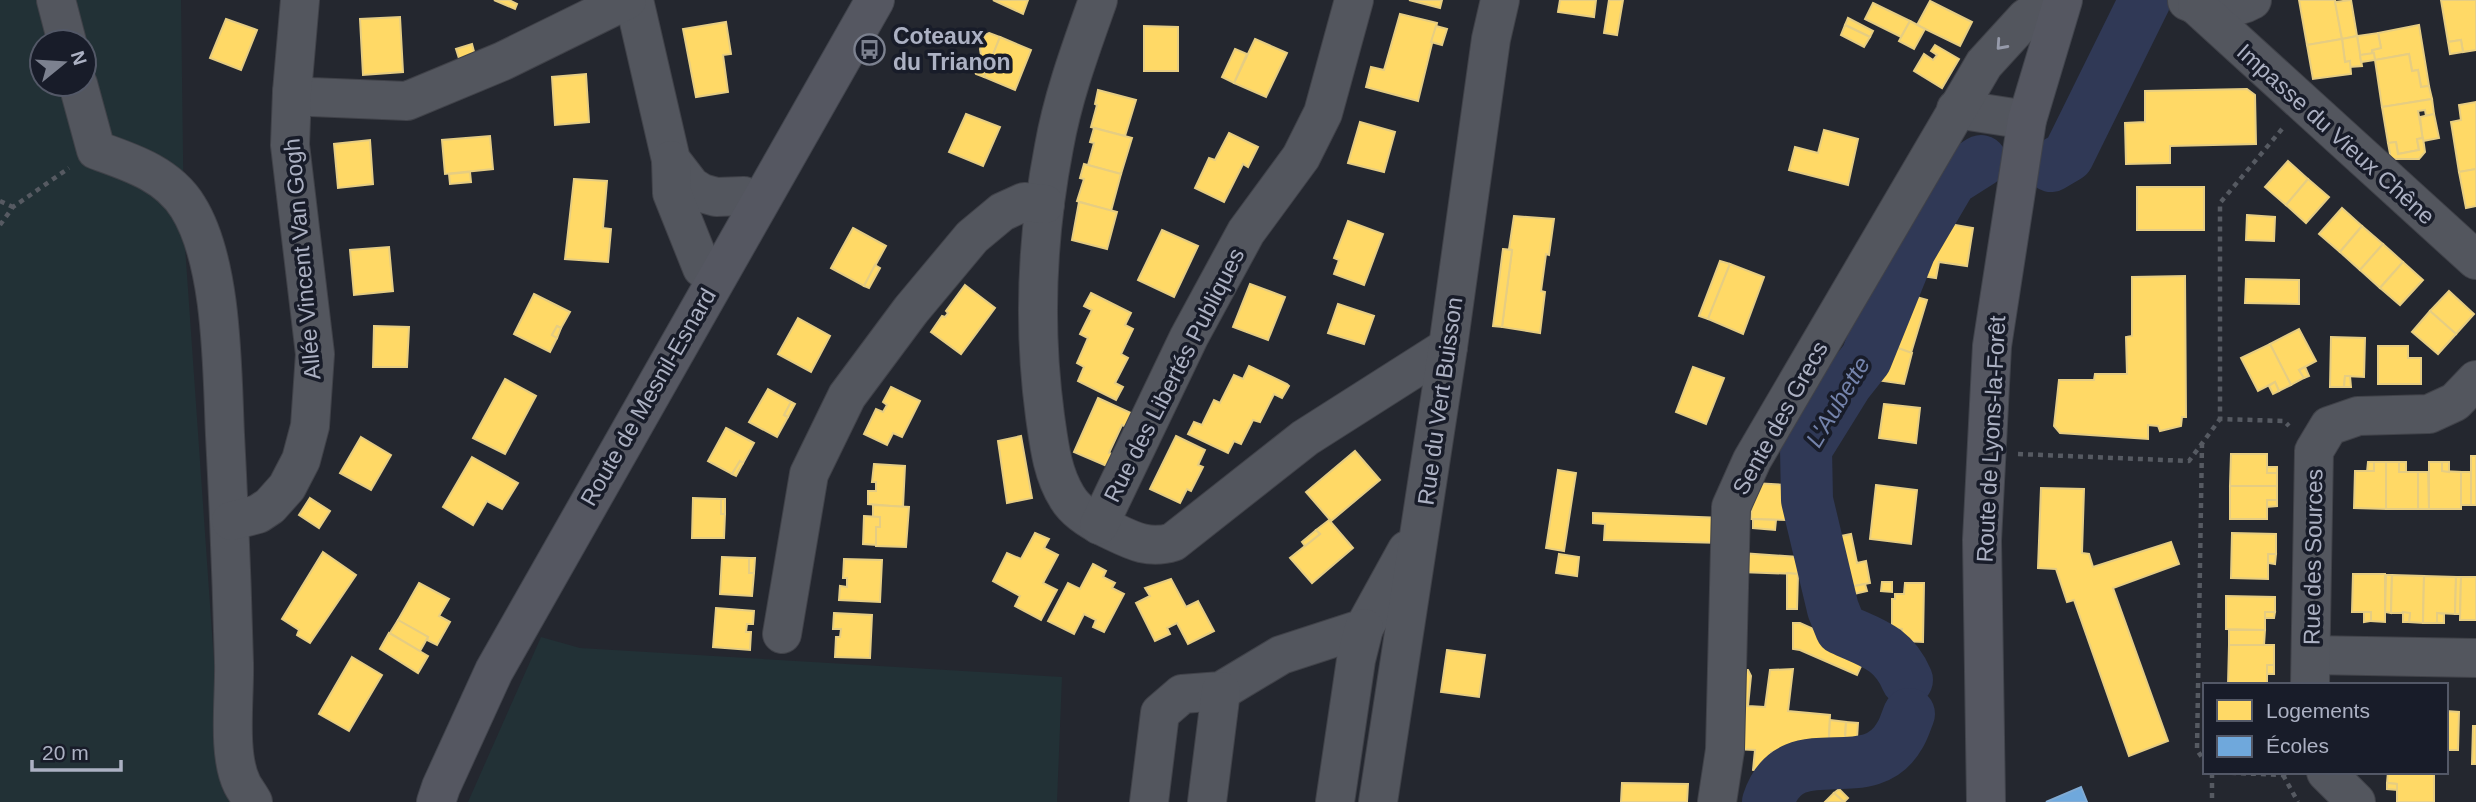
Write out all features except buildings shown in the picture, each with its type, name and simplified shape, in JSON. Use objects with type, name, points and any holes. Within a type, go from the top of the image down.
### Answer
[{"type":"main road","name":"Route de Mesnil-Esnard","points":[[417,802],[480,662],[855,0]]},
{"type":"main road","name":"Route de Mesnil-Esnard","points":[[436,802],[494,671],[875,0]]},
{"type":"main road","name":"Route de Lyons-la-Forêt","points":[[1986,802],[1982,540],[1992,346],[2027,120],[2063,0]]},
{"type":"street","points":[[56,0],[63,28]]},
{"type":"street","name":"Allée Vincent Van Gogh","points":[[231,521],[258,514],[287,486],[301,460],[310,426],[315,354],[290,145],[300,0]]},
{"type":"street","points":[[292,92],[311,97],[407,101],[503,61],[628,0]]},
{"type":"street","points":[[634,0],[671,160],[672,193],[702,268]]},
{"type":"street","points":[[1098,0],[1066,96],[1054,146],[1045,204],[1038,326],[1040,381],[1050,450],[1059,481],[1068,499],[1099,525],[1149,546],[1173,542],[1305,438],[1448,347]]},
{"type":"street","name":"Rue des Libertés Publiques","points":[[1099,525],[1189,337],[1246,232],[1301,157],[1323,113],[1354,0]]},
{"type":"street","name":"Rue du Vert Buisson","points":[[1378,802],[1500,0]]},
{"type":"street","name":"Sente des Grecs","points":[[1717,802],[1725,750],[1731,507],[1752,460],[1984,64],[2026,18],[2052,0]]},
{"type":"street","points":[[2191,3],[2241,6],[2252,0]]},
{"type":"street","name":"Impasse du Vieux Chêne","points":[[2191,3],[2476,260]]},
{"type":"street","points":[[82,98],[96,150],[135,164],[167,183],[188,207],[201,234],[216,303],[223,400],[231,521],[236,763],[241,783],[253,802]]},
{"type":"street","points":[[1956,109],[2027,120]]},
{"type":"street","points":[[671,160],[691,186],[702,194],[716,197],[744,196]]},
{"type":"street","points":[[782,634],[809,474],[846,397],[911,310],[972,237],[1002,212],[1024,202],[1045,204]]},
{"type":"street","name":"Rue des Sources","points":[[2311,670],[2315,451],[2329,426],[2358,416],[2430,414],[2455,402],[2476,380]]},
{"type":"street","points":[[1335,802],[1356,660],[1364,628],[1422,520]]},
{"type":"street","points":[[1149,802],[1160,713],[1182,694],[1221,691],[1281,655],[1364,628]]},
{"type":"street","points":[[2311,670],[2476,658]]},
{"type":"street","points":[[1207,802],[1221,691]]},
{"type":"street","points":[[2328,774],[2356,802]]},
{"type":"path","points":[[1986,452],[2189,461],[2220,419],[2220,203],[2303,104]]},
{"type":"path","points":[[0,225],[13,207],[96,150]]},
{"type":"path","points":[[0,201],[13,207]]},
{"type":"path","points":[[2220,419],[2284,421],[2315,451]]},
{"type":"path","points":[[2202,443],[2197,750],[2203,759]]},
{"type":"path","points":[[2211,774],[2213,802]]},
{"type":"path","points":[[2259,774],[2283,775],[2298,802]]},
{"type":"shaded area","points":[[0,0],[181,0],[184,232],[223,791],[230,802],[0,802]]},
{"type":"shaded area","points":[[541,637],[580,648],[1062,677],[1057,802],[468,802]]},
{"type":"waterway","name":"L'Aubette","points":[[2051,166],[2068,156],[2145,0]]},
{"type":"waterway","name":"L'Aubette","points":[[1907,680],[1888,653],[1841,629],[1833,609],[1807,500],[1806,449],[1847,383],[1866,359],[1910,250],[1951,180],[1981,161]]},
{"type":"waterway","name":"L'Aubette","points":[[1768,802],[1779,781],[1794,769],[1811,764],[1869,760],[1886,752],[1900,735],[1909,714]]},
{"type":"place","name":"Coteaux du Trianon","points":[[870,49]]}]
